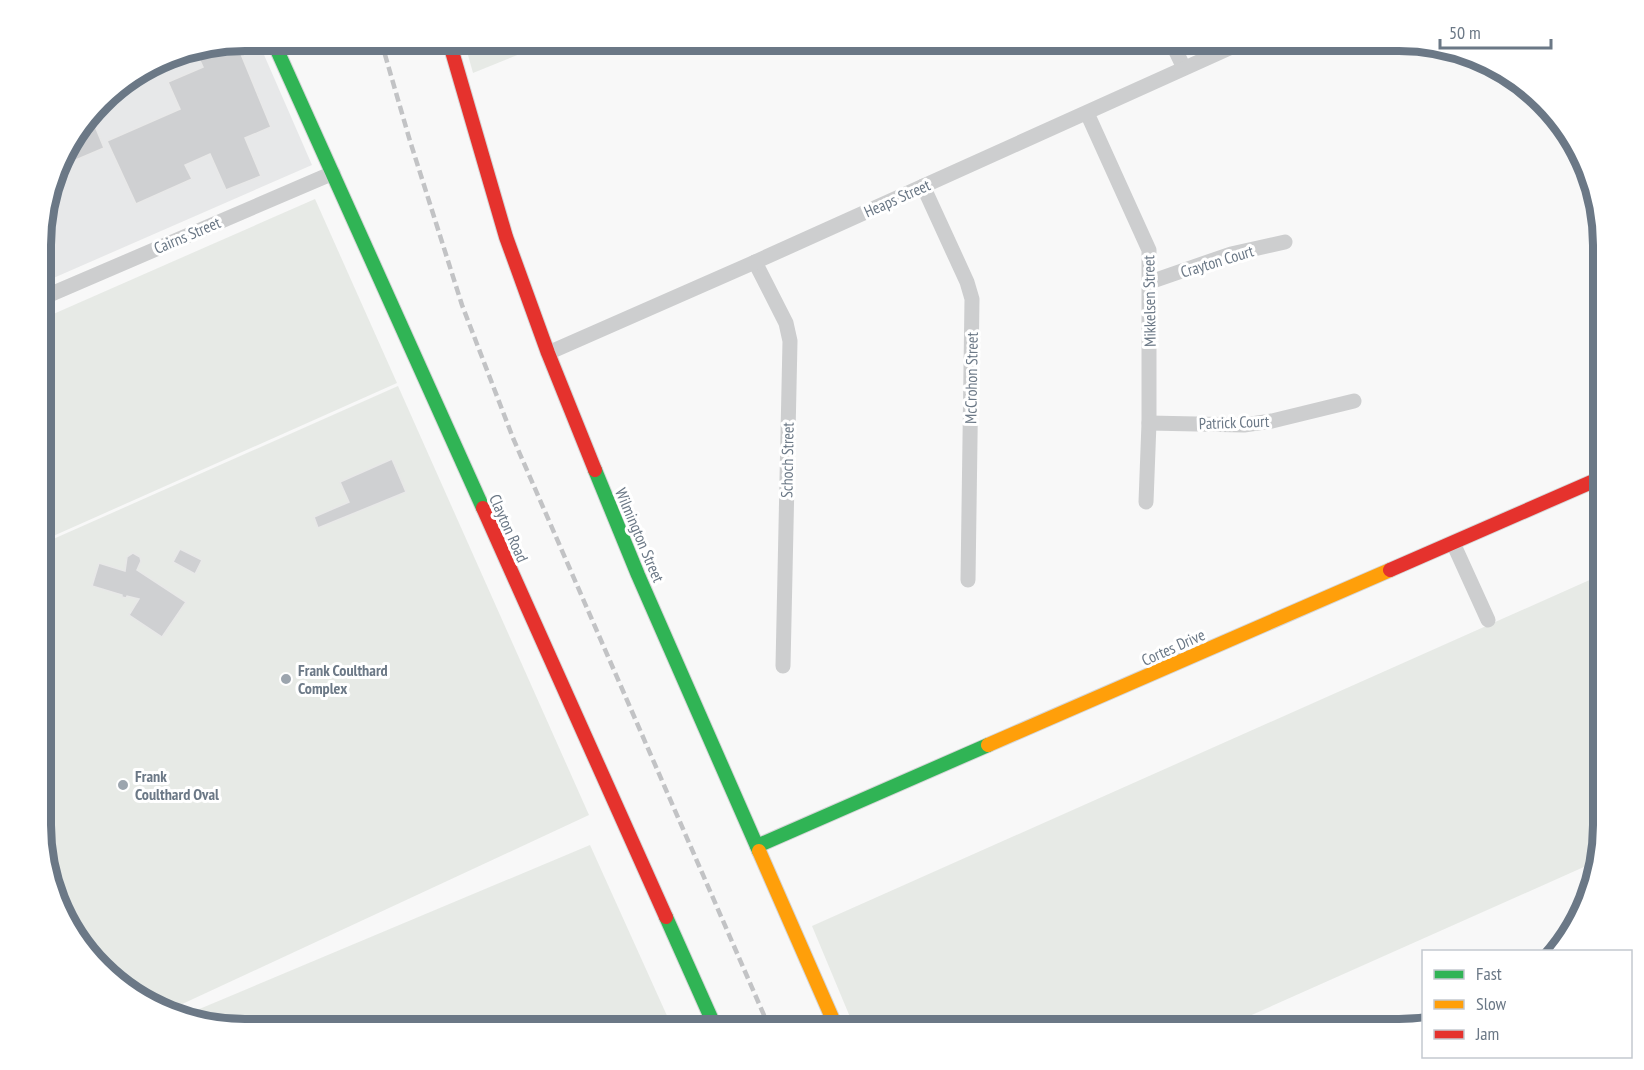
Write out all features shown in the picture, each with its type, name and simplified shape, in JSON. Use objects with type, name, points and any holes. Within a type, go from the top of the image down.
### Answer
[{"type":"street","name":"Clayton Road","points":[[278,51],[712,1019]]},
{"type":"street","name":"Wilmington Street","points":[[452,51],[506,237],[549,353],[634,564],[833,1019]]},
{"type":"street","points":[[1177,51],[1184,68]]},
{"type":"street","name":"Heaps Street","points":[[549,353],[1221,51]]},
{"type":"street","name":"Mikkelsen Street","points":[[1087,113],[1149,250],[1149,423],[1146,502]]},
{"type":"street","name":"Cairns Street","points":[[51,294],[333,172]]},
{"type":"street","name":"McCrohon Street","points":[[923,186],[968,282],[972,299],[968,580]]},
{"type":"street","name":"Crayton Court","points":[[1150,282],[1231,254],[1285,242]]},
{"type":"street","name":"Schoch Street","points":[[755,262],[786,323],[790,341],[783,666]]},
{"type":"street","name":"Patrick Court","points":[[1149,423],[1244,425],[1282,419],[1354,401]]},
{"type":"street","name":"Cortes Drive","points":[[757,846],[1593,481]]},
{"type":"street","points":[[1453,543],[1488,620]]},
{"type":"shaded area","points":[[262,51],[312,165],[51,279],[53,219],[61,182],[77,148],[99,117],[117,99],[148,77],[182,61],[219,53]]},
{"type":"shaded area","points":[[467,51],[527,51],[473,73]]},
{"type":"shaded area","points":[[315,199],[397,383],[51,537],[51,315]]},
{"type":"shaded area","name":"Frank Coulthard Complex","points":[[398,386],[589,815],[177,1007],[159,999],[127,979],[91,943],[71,911],[58,876],[51,825],[51,540]]},
{"type":"shaded area","points":[[1593,578],[1593,838],[1589,865],[1245,1019],[851,1019],[812,926]]},
{"type":"shaded area","points":[[590,845],[668,1019],[232,1019],[193,1012]]},
{"type":"building","points":[[240,51],[271,127],[245,138],[261,176],[226,190],[210,154],[185,165],[192,179],[136,204],[107,141],[180,109],[168,82],[203,67],[198,57]]},
{"type":"building","points":[[95,126],[104,148],[70,162],[77,148],[91,128]]},
{"type":"building","points":[[392,459],[406,492],[318,528],[314,517],[349,502],[340,482]]},
{"type":"building","points":[[180,549],[202,560],[195,574],[173,562]]},
{"type":"building","points":[[133,553],[140,557],[141,561],[137,570],[186,602],[162,637],[129,615],[139,599],[122,597],[122,595],[92,586],[99,563],[125,571],[127,557]]},
{"type":"railway","points":[[384,51],[462,305],[513,438],[766,1019]]},
{"type":"traffic: fast","points":[[277,51],[483,508]]},
{"type":"traffic: fast","points":[[595,470],[638,575],[759,851]]},
{"type":"traffic: fast","points":[[757,846],[988,745]]},
{"type":"traffic: fast","points":[[666,917],[712,1019]]},
{"type":"traffic: slow","points":[[988,745],[1390,570]]},
{"type":"traffic: slow","points":[[759,851],[833,1019]]},
{"type":"traffic: jam","points":[[452,51],[506,237],[548,353],[595,470]]},
{"type":"traffic: jam","points":[[1390,570],[1593,481]]},
{"type":"traffic: jam","points":[[483,508],[666,917]]},
{"type":"place","name":"Frank Coulthard Complex","points":[[286,679]]},
{"type":"place","name":"Frank Coulthard Oval","points":[[123,785]]}]
